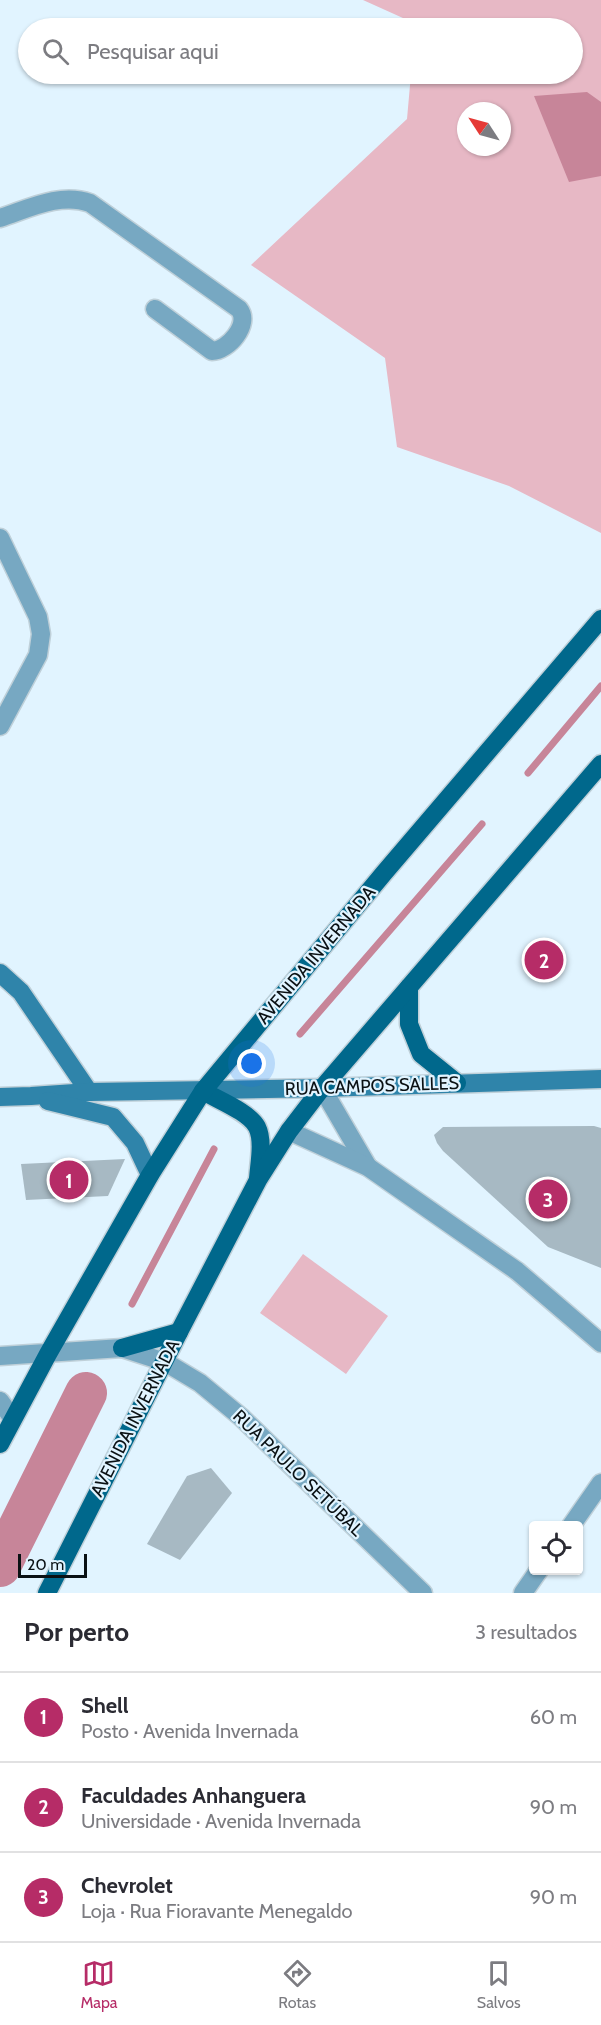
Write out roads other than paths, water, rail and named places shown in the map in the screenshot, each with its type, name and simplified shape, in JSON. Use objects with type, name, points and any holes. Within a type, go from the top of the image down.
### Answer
[{"type":"main road","name":"AVENIDA INVERNADA","points":[[0,1444],[48,1354],[150,1175],[203,1091],[384,873],[601,619]]},
{"type":"main road","name":"AVENIDA INVERNADA","points":[[47,1593],[258,1180],[289,1131],[322,1088],[601,764]]},
{"type":"main road","points":[[0,973],[21,992],[89,1092]]},
{"type":"main road","points":[[409,987],[409,1024],[421,1054],[457,1083]]},
{"type":"main road","name":"RUA CAMPOS SALLES","points":[[0,1096],[601,1079]]},
{"type":"main road","points":[[203,1091],[248,1116],[258,1128],[260,1143],[258,1180]]},
{"type":"main road","points":[[32,1096],[113,1117],[135,1143],[150,1175]]},
{"type":"main road","points":[[122,1348],[179,1332]]},
{"type":"street","points":[[0,218],[64,198],[78,198],[90,203],[239,309],[244,321],[242,327],[224,347],[218,351],[212,351],[155,309]]},
{"type":"street","points":[[0,538],[38,617],[41,634],[38,655],[0,726]]},
{"type":"street","points":[[322,1088],[368,1167]]},
{"type":"street","points":[[289,1131],[368,1167],[517,1271],[601,1343]]},
{"type":"street","points":[[0,1356],[122,1348]]},
{"type":"street","name":"RUA PAULO SETÚBAL","points":[[122,1348],[165,1362],[200,1383],[242,1417],[423,1593]]},
{"type":"street","points":[[0,1401],[13,1419]]},
{"type":"street","points":[[574,1521],[601,1483]]},
{"type":"street","points":[[523,1593],[536,1575]]},
{"type":"waterway","points":[[528,773],[601,686]]},
{"type":"waterway","points":[[300,1034],[482,824]]},
{"type":"waterway","points":[[132,1304],[214,1149]]},
{"type":"waterway","points":[[0,1566],[86,1393]]},
{"type":"place","name":"Faculdades Anhanguera","points":[[544,960]]},
{"type":"place","name":"Shell","points":[[69,1180]]},
{"type":"place","name":"Chevrolet","points":[[548,1199]]}]
